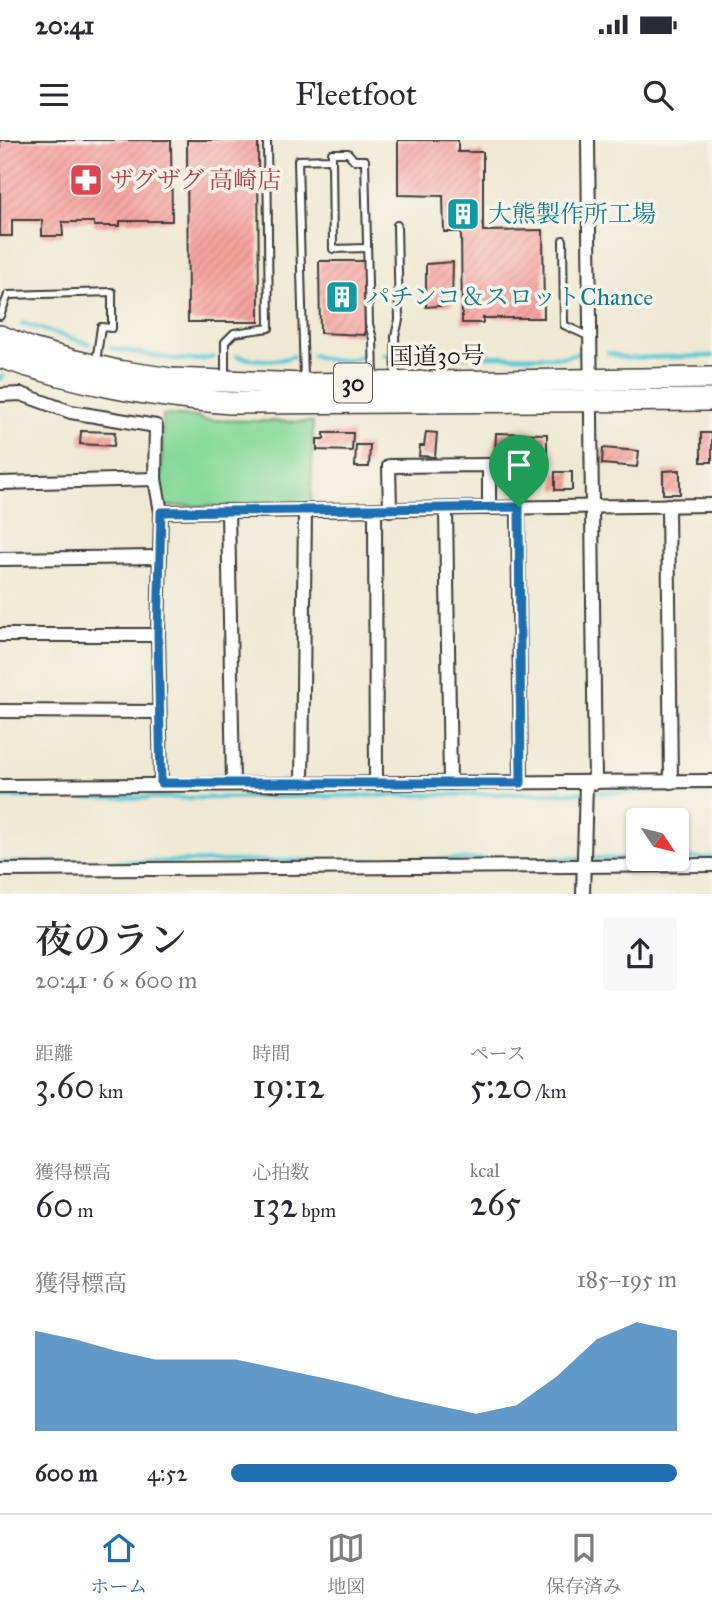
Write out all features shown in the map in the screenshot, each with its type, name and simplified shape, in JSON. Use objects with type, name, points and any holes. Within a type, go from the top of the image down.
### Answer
[{"type":"highway","name":"国道30号","points":[[0,336],[32,349],[95,366],[170,379],[304,384],[712,378]]},
{"type":"highway","name":"国道30号","points":[[0,356],[112,389],[167,398],[295,404],[712,400]]},
{"type":"street","points":[[583,894],[588,789],[592,505],[588,140]]},
{"type":"street","points":[[0,395],[20,394],[71,412],[156,426],[155,480],[161,512],[158,635],[161,783]]},
{"type":"street","points":[[390,510],[389,466],[489,465],[489,508]]},
{"type":"street","points":[[0,483],[155,480]]},
{"type":"street","points":[[668,505],[671,782]]},
{"type":"street","points":[[161,512],[712,505]]},
{"type":"street","points":[[519,507],[521,783]]},
{"type":"street","points":[[446,509],[450,783]]},
{"type":"street","points":[[302,784],[305,510]]},
{"type":"street","points":[[375,510],[376,783]]},
{"type":"street","points":[[228,511],[233,783]]},
{"type":"street","points":[[0,559],[160,557]]},
{"type":"street","points":[[0,635],[158,635]]},
{"type":"street","points":[[0,711],[159,712]]},
{"type":"street","points":[[0,786],[521,783],[588,789],[712,781]]},
{"type":"street","points":[[0,870],[584,861],[712,864]]},
{"type":"lane","points":[[225,381],[225,342],[234,333],[269,328],[267,140]]},
{"type":"lane","points":[[367,248],[333,249],[332,153],[348,153],[354,160],[365,160],[369,324],[373,339],[374,383]]},
{"type":"lane","points":[[304,384],[298,160],[332,159]]},
{"type":"lane","points":[[397,225],[397,382]]},
{"type":"lane","points":[[564,240],[564,325],[590,337]]},
{"type":"lane","points":[[0,316],[8,295],[112,292],[111,328],[101,327],[95,366]]},
{"type":"green space","points":[[163,415],[198,417],[203,420],[313,422],[311,505],[167,506],[162,501],[161,494]]},
{"type":"building","name":"ザグザグ 高崎店","points":[[0,140],[171,140],[172,221],[120,221],[120,226],[94,226],[94,222],[62,222],[63,236],[42,236],[42,220],[12,220],[12,236],[0,236]]},
{"type":"building","points":[[187,140],[258,140],[259,322],[188,322]]},
{"type":"building","points":[[398,140],[458,140],[458,152],[483,152],[483,231],[543,230],[544,318],[483,318],[483,323],[462,323],[461,232],[444,232],[443,196],[398,195]]},
{"type":"building","name":"パチンコ＆スロットChance","points":[[319,261],[364,261],[365,335],[320,333]]},
{"type":"building","points":[[453,262],[452,305],[426,307],[426,264]]},
{"type":"building","points":[[81,431],[115,432],[114,446],[80,444]]},
{"type":"building","points":[[426,432],[437,433],[435,457],[419,456]]},
{"type":"building","points":[[324,433],[353,433],[352,451],[317,450],[317,439],[324,439]]},
{"type":"building","points":[[496,433],[547,434],[547,459],[524,458],[524,463],[507,463],[507,457],[495,457]]},
{"type":"building","points":[[701,433],[712,433],[712,462],[701,462]]},
{"type":"building","points":[[356,445],[370,445],[369,467],[355,467]]},
{"type":"building","points":[[603,448],[639,451],[637,467],[602,464]]},
{"type":"building","points":[[680,470],[680,494],[663,494],[663,471]]},
{"type":"building","points":[[555,472],[572,472],[572,490],[555,490]]},
{"type":"waterway","points":[[22,325],[23,323],[89,344]]},
{"type":"waterway","points":[[111,348],[178,359],[213,357]]},
{"type":"waterway","points":[[407,355],[563,357],[579,353]]},
{"type":"waterway","points":[[608,353],[627,358],[712,356]]},
{"type":"waterway","points":[[313,355],[338,360],[364,355]]},
{"type":"waterway","points":[[383,355],[390,355]]},
{"type":"waterway","points":[[237,356],[258,360],[293,356]]},
{"type":"waterway","points":[[0,379],[3,376]]},
{"type":"waterway","points":[[0,797],[201,798],[712,791]]},
{"type":"waterway","points":[[0,863],[626,858]]},
{"type":"waterway","points":[[690,858],[712,858]]},
{"type":"place","name":"ザグザグ 高崎店","points":[[86,180]]},
{"type":"place","name":"大熊製作所工場","points":[[463,214]]},
{"type":"place","name":"パチンコ＆スロットChance","points":[[342,297]]},
{"type":"route","points":[[519,507],[521,783],[161,783],[158,635],[161,512],[519,507]]}]
